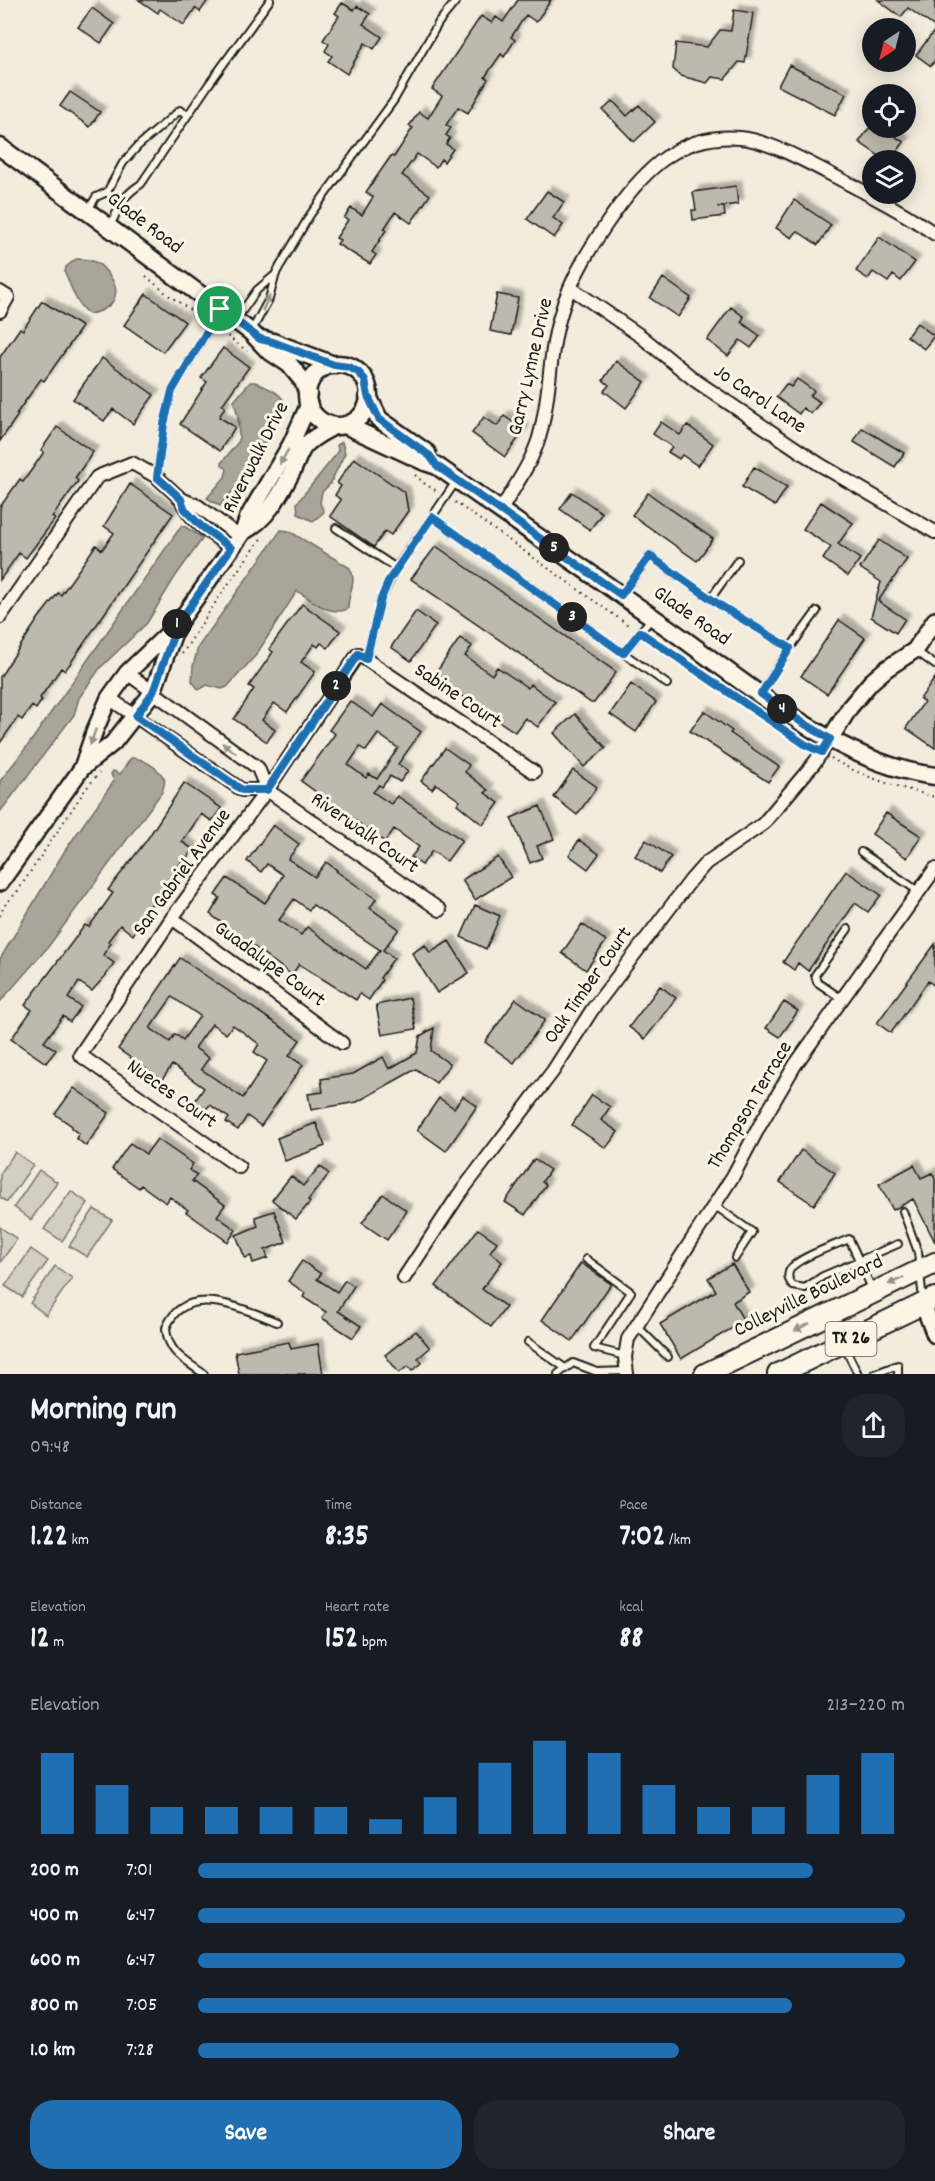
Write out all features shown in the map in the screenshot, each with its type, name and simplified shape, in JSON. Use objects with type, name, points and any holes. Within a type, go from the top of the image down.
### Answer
[{"type":"main road","name":"Glade Road","points":[[0,147],[236,320],[253,341],[289,364],[303,381],[315,416],[322,422],[340,425],[437,466],[800,721],[826,746],[919,774],[935,776]]},
{"type":"main road","name":"Glade Road","points":[[253,341],[273,342],[339,362],[358,372],[374,392],[379,419],[430,456],[437,466]]},
{"type":"main road","points":[[308,399],[312,380],[318,372],[339,362]]},
{"type":"main road","points":[[340,425],[358,418],[365,411],[374,392]]},
{"type":"main road","name":"Colleyville Boulevard","points":[[705,1374],[927,1266]]},
{"type":"main road","name":"TX 26","points":[[778,1374],[929,1301]]},
{"type":"street","name":"Garry Lynne Drive","points":[[501,510],[527,465],[538,439],[547,401],[554,340],[561,311],[571,288],[595,240],[641,179],[664,158],[678,149],[714,138],[742,138],[774,147],[910,216],[935,234]]},
{"type":"street","name":"Jo Carol Lane","points":[[571,288],[642,337],[703,386],[819,464],[935,532]]},
{"type":"street","points":[[0,292],[8,297],[0,311]]},
{"type":"street","name":"Riverwalk Drive","points":[[82,768],[109,698],[126,673],[177,625],[238,539],[248,517],[291,444],[308,399]]},
{"type":"street","name":"Riverwalk Drive","points":[[238,539],[258,525],[272,506],[285,486],[302,449],[309,441],[340,425]]},
{"type":"street","points":[[0,617],[97,477],[132,463],[157,477],[181,499],[198,506],[238,539]]},
{"type":"street","points":[[826,746],[850,707],[871,682],[915,650],[935,620]]},
{"type":"street","name":"Riverwalk Drive","points":[[0,883],[82,768],[113,743],[153,692],[177,625]]},
{"type":"street","name":"Sabine Court","points":[[362,656],[534,772]]},
{"type":"street","name":"San Gabriel Avenue","points":[[80,1055],[172,918],[362,656]]},
{"type":"street","name":"Riverwalk Court","points":[[126,673],[258,768],[267,790],[440,910]]},
{"type":"street","name":"Riverwalk Court","points":[[109,698],[242,790],[267,790]]},
{"type":"street","name":"Oak Timber Court","points":[[404,1278],[458,1196],[553,1071],[592,1010],[691,880],[706,863],[763,824],[826,746]]},
{"type":"street","name":"Thompson Terrace","points":[[626,1372],[625,1357],[628,1339],[733,1176],[795,1065],[935,869]]},
{"type":"street","name":"Guadalupe Court","points":[[172,918],[342,1043]]},
{"type":"street","name":"Nueces Court","points":[[80,1055],[239,1167]]},
{"type":"street","points":[[929,1301],[935,1335]]},
{"type":"lane","points":[[110,226],[119,204],[129,192],[141,184],[270,0]]},
{"type":"lane","points":[[253,341],[276,273],[310,215],[394,100],[439,22],[457,0]]},
{"type":"lane","points":[[88,210],[96,197],[107,192],[123,163],[138,146],[180,110],[188,115]]},
{"type":"lane","points":[[107,192],[119,204]]},
{"type":"lane","points":[[236,320],[257,290],[276,273]]},
{"type":"lane","points":[[157,477],[164,424],[172,391],[220,309]]},
{"type":"lane","points":[[362,656],[381,599],[396,568],[457,480]]},
{"type":"lane","points":[[432,517],[667,684]]},
{"type":"lane","points":[[336,528],[396,568]]},
{"type":"lane","points":[[621,595],[650,556],[790,648]]},
{"type":"lane","points":[[711,598],[738,560]]},
{"type":"lane","points":[[761,694],[817,611]]},
{"type":"lane","points":[[623,653],[652,617]]},
{"type":"lane","points":[[915,650],[935,664]]},
{"type":"lane","points":[[861,852],[919,892]]},
{"type":"lane","points":[[842,1000],[817,982],[815,975],[848,929]]},
{"type":"lane","points":[[714,1205],[753,1232],[735,1258]]},
{"type":"lane","points":[[903,1211],[918,1252],[927,1266],[929,1301]]},
{"type":"lane","points":[[873,1292],[859,1261],[849,1239],[794,1265],[789,1272],[789,1280],[793,1286],[805,1288],[823,1276],[859,1261],[898,1244]]},
{"type":"lane","points":[[586,1259],[631,1292],[594,1348],[625,1357]]},
{"type":"lane","points":[[204,1374],[172,1351],[166,1339],[166,1328],[180,1308],[192,1304],[223,1303],[238,1306],[277,1322]]},
{"type":"lane","points":[[637,1326],[668,1358]]},
{"type":"lane","points":[[528,1342],[565,1368]]},
{"type":"lane","points":[[842,1343],[858,1374]]},
{"type":"lane","points":[[558,1374],[573,1363],[597,1372],[626,1372]]},
{"type":"lane","points":[[874,1374],[898,1365],[898,1374]]},
{"type":"path","points":[[146,276],[167,294],[211,324],[253,341]]},
{"type":"path","points":[[339,362],[363,366],[370,372],[374,392]]},
{"type":"path","points":[[412,471],[425,484],[447,496],[806,745],[826,746],[850,770],[890,785],[935,797]]},
{"type":"shaded area","points":[[76,259],[97,263],[113,282],[115,295],[104,309],[89,314],[78,301],[65,273],[66,267]]},
{"type":"shaded area","points":[[250,382],[255,382],[278,394],[285,406],[247,474],[220,506],[207,498],[225,477],[227,469],[222,462],[239,441],[238,417],[234,401]]},
{"type":"shaded area","points":[[342,442],[345,453],[330,484],[322,492],[320,503],[324,512],[313,521],[298,514],[297,503],[334,457],[338,450],[337,445]]},
{"type":"shaded area","points":[[182,525],[203,538],[175,577],[147,623],[100,668],[79,698],[74,715],[0,812],[0,781],[29,744]]},
{"type":"shaded area","points":[[281,530],[289,531],[350,568],[353,583],[348,609],[334,611],[328,609],[297,591],[256,655],[227,687],[222,689],[207,685],[199,690],[192,681],[198,647]]},
{"type":"shaded area","points":[[131,758],[145,761],[161,774],[165,782],[162,792],[48,947],[0,1002],[0,959],[64,852],[114,781],[111,774],[113,771],[120,774]]},
{"type":"shaded area","points":[[15,1152],[33,1165],[7,1202],[0,1197],[0,1174]]},
{"type":"shaded area","points":[[39,1170],[57,1182],[31,1220],[14,1207]]},
{"type":"shaded area","points":[[71,1191],[88,1203],[62,1241],[44,1229]]},
{"type":"shaded area","points":[[94,1209],[112,1220],[87,1257],[69,1246]]},
{"type":"shaded area","points":[[0,1227],[17,1239],[0,1263]]},
{"type":"shaded area","points":[[31,1249],[48,1261],[22,1297],[5,1286]]},
{"type":"shaded area","points":[[55,1266],[72,1278],[46,1315],[30,1303]]},
{"type":"building","points":[[139,0],[208,0],[200,12],[195,8],[184,25],[160,9],[158,13]]},
{"type":"building","points":[[518,0],[551,0],[536,22],[526,15],[511,37],[515,40],[504,57],[501,54],[485,77],[488,79],[468,113],[458,107],[446,125],[451,128],[446,135],[450,138],[446,144],[453,149],[444,162],[441,159],[436,167],[417,154],[402,175],[430,195],[411,223],[395,212],[372,252],[376,255],[370,264],[337,244],[340,240],[336,238],[348,220],[344,218],[351,208],[362,215],[373,197],[366,192],[391,156],[394,157],[413,128],[409,126],[419,112],[428,118],[442,96],[432,89],[481,16],[492,23],[496,17],[503,22]]},
{"type":"building","points":[[878,0],[935,0],[935,27],[908,8],[901,17]]},
{"type":"building","points":[[342,3],[354,10],[357,6],[370,14],[363,24],[382,37],[374,49],[365,43],[347,74],[328,61],[332,56],[325,51],[329,44],[323,40],[339,16],[335,13]]},
{"type":"building","points":[[92,8],[114,24],[101,43],[78,27]]},
{"type":"building","points":[[734,10],[753,13],[745,63],[739,62],[725,79],[712,77],[707,83],[681,76],[673,69],[676,43],[707,47],[720,30],[731,31]]},
{"type":"building","points":[[935,30],[935,60],[931,66],[916,55]]},
{"type":"building","points":[[789,65],[846,94],[835,115],[778,86]]},
{"type":"building","points":[[70,92],[100,112],[90,127],[60,106]]},
{"type":"building","points":[[613,101],[627,116],[639,105],[655,122],[634,142],[603,110]]},
{"type":"building","points":[[862,138],[898,138],[904,142],[898,150],[871,150],[859,142]]},
{"type":"building","points":[[736,186],[738,204],[717,207],[724,207],[725,216],[693,220],[692,210],[696,210],[693,192]]},
{"type":"building","points":[[547,191],[564,202],[553,218],[563,225],[554,238],[527,219]]},
{"type":"building","points":[[794,200],[831,225],[818,245],[797,231],[792,238],[776,228]]},
{"type":"building","points":[[879,237],[915,262],[901,281],[893,275],[888,282],[873,272],[868,279],[856,271]]},
{"type":"building","points":[[663,278],[691,298],[678,317],[650,298]]},
{"type":"building","points":[[146,294],[185,322],[163,352],[124,325]]},
{"type":"building","points":[[497,294],[518,298],[511,335],[490,331]]},
{"type":"building","points":[[42,301],[82,327],[44,381],[41,379],[0,441],[0,357],[20,328],[23,330]]},
{"type":"building","points":[[731,307],[744,317],[741,322],[760,336],[751,348],[740,340],[728,356],[707,340]]},
{"type":"building","points":[[917,323],[934,336],[924,349],[907,336]]},
{"type":"building","points":[[223,348],[249,367],[222,405],[225,407],[219,417],[235,427],[220,451],[180,424],[207,382],[201,378]]},
{"type":"building","points":[[102,358],[154,395],[133,424],[113,409],[104,421],[73,399]]},
{"type":"building","points":[[616,361],[645,382],[626,408],[604,391],[609,385],[603,380]]},
{"type":"building","points":[[797,379],[814,391],[810,396],[820,402],[811,414],[803,408],[799,414],[776,397],[786,384],[791,387]]},
{"type":"building","points":[[504,416],[524,430],[505,457],[472,433],[484,417],[497,426]]},
{"type":"building","points":[[661,422],[680,435],[687,425],[713,444],[698,466],[682,455],[679,459],[668,452],[672,447],[653,434]]},
{"type":"building","points":[[57,427],[93,452],[75,478],[78,481],[52,517],[55,519],[26,558],[19,553],[0,580],[0,507],[20,479],[23,482],[44,452],[41,450]]},
{"type":"building","points":[[862,428],[904,453],[895,467],[854,442]]},
{"type":"building","points":[[354,458],[405,493],[408,511],[391,535],[385,531],[374,547],[330,516],[341,500],[335,495],[341,486],[337,483]]},
{"type":"building","points":[[754,467],[787,487],[775,506],[742,487]]},
{"type":"building","points":[[130,484],[173,514],[65,671],[61,668],[40,698],[42,700],[36,709],[32,706],[22,720],[18,717],[0,743],[0,677],[38,619],[58,593],[61,595],[96,545],[102,550],[114,533],[104,526]]},
{"type":"building","points":[[572,492],[602,513],[590,530],[560,509]]},
{"type":"building","points":[[648,493],[713,539],[697,561],[632,515]]},
{"type":"building","points":[[821,502],[853,523],[838,544],[860,559],[848,576],[823,559],[831,547],[803,529]]},
{"type":"building","points":[[879,540],[907,559],[878,601],[905,619],[896,633],[871,617],[881,582],[860,568]]},
{"type":"building","points":[[436,546],[616,672],[594,703],[411,579]]},
{"type":"building","points":[[302,604],[340,631],[328,648],[321,643],[318,647],[314,644],[301,662],[315,672],[287,712],[274,703],[262,720],[275,730],[267,742],[234,719],[254,689],[249,686],[273,652],[269,649]]},
{"type":"building","points":[[416,611],[436,625],[411,661],[391,647]]},
{"type":"building","points":[[839,620],[865,638],[827,694],[801,676]]},
{"type":"building","points":[[460,638],[472,646],[465,656],[492,675],[497,667],[528,688],[530,684],[555,702],[538,727],[525,718],[515,732],[433,677]]},
{"type":"building","points":[[935,678],[935,748],[906,728],[924,702],[920,699]]},
{"type":"building","points":[[631,684],[656,702],[636,732],[610,714]]},
{"type":"building","points":[[350,701],[373,717],[382,704],[421,732],[398,764],[408,771],[400,782],[390,776],[382,787],[379,785],[373,792],[391,804],[397,796],[462,840],[447,861],[432,851],[422,865],[411,857],[419,847],[394,829],[385,842],[301,781],[335,734],[329,730]],"holes":[[[378,734],[398,748],[377,779],[369,774],[366,778],[348,765],[360,747],[366,751]]]},
{"type":"building","points":[[704,711],[732,731],[730,733],[779,767],[768,782],[690,731]]},
{"type":"building","points":[[575,714],[606,748],[584,767],[554,733]]},
{"type":"building","points":[[445,748],[469,765],[465,772],[488,790],[485,793],[499,803],[483,825],[457,804],[460,801],[436,784],[432,789],[421,781]]},
{"type":"building","points":[[573,770],[597,787],[577,815],[554,797]]},
{"type":"building","points":[[184,783],[221,808],[212,821],[201,814],[182,842],[193,849],[152,903],[133,935],[120,925],[108,941],[111,943],[103,955],[114,963],[106,975],[92,991],[79,982],[68,998],[81,1007],[70,1022],[63,1016],[44,1042],[56,1050],[46,1063],[11,1039],[32,1010],[25,1005],[85,925],[89,927],[113,893],[108,890],[146,841]]},
{"type":"building","points":[[540,806],[554,839],[537,846],[542,858],[530,863],[511,818]]},
{"type":"building","points":[[886,813],[921,836],[907,858],[872,834]]},
{"type":"building","points":[[273,825],[299,844],[288,859],[315,877],[326,862],[376,899],[370,908],[399,929],[383,950],[394,958],[380,978],[382,980],[369,1000],[360,994],[356,1000],[299,964],[292,975],[210,914],[220,898],[215,895],[227,878],[265,903],[283,875],[267,864],[261,872],[247,861]],"holes":[[[294,899],[309,910],[313,905],[380,950],[366,969],[307,927],[301,935],[279,920]]]},
{"type":"building","points":[[579,840],[599,854],[588,869],[569,855]]},
{"type":"building","points":[[646,840],[671,857],[660,873],[635,856]]},
{"type":"building","points":[[498,857],[511,877],[475,900],[462,880]]},
{"type":"building","points":[[846,871],[881,895],[868,912],[855,903],[808,971],[798,963],[794,970],[783,962]]},
{"type":"building","points":[[475,905],[500,916],[486,949],[461,937]]},
{"type":"building","points":[[582,924],[606,941],[586,970],[562,953]]},
{"type":"building","points":[[449,941],[469,973],[437,993],[412,953],[425,945],[430,953]]},
{"type":"building","points":[[935,944],[935,986],[928,981],[891,1033],[877,1023]]},
{"type":"building","points":[[180,958],[300,1040],[289,1056],[303,1065],[261,1126],[247,1116],[238,1130],[226,1122],[229,1118],[210,1105],[206,1109],[195,1101],[204,1088],[172,1065],[162,1080],[118,1049]],"holes":[[[172,997],[200,1016],[183,1040],[175,1034],[170,1042],[150,1028]],[[212,1024],[226,1034],[233,1025],[259,1044],[254,1052],[267,1061],[243,1098],[201,1069],[209,1058],[195,1048]]]},
{"type":"building","points":[[660,986],[676,998],[645,1039],[629,1027]]},
{"type":"building","points":[[410,998],[416,1029],[382,1035],[376,1005]]},
{"type":"building","points":[[516,999],[545,1020],[514,1063],[485,1042]]},
{"type":"building","points":[[784,1002],[798,1011],[780,1037],[766,1028]]},
{"type":"building","points":[[434,1028],[431,1051],[450,1064],[436,1083],[416,1069],[357,1102],[311,1110],[308,1094],[323,1092],[321,1079],[353,1074],[383,1057],[389,1069],[417,1053],[420,1036]]},
{"type":"building","points":[[74,1088],[109,1113],[86,1146],[76,1138],[79,1134],[71,1128],[72,1126],[55,1114]]},
{"type":"building","points":[[592,1095],[610,1107],[601,1120],[618,1132],[606,1148],[572,1125]]},
{"type":"building","points":[[463,1096],[477,1106],[446,1151],[417,1130],[439,1098],[454,1108]]},
{"type":"building","points":[[316,1123],[325,1146],[285,1161],[277,1138]]},
{"type":"building","points":[[157,1139],[193,1164],[189,1170],[197,1175],[192,1181],[225,1205],[217,1216],[236,1230],[228,1242],[186,1212],[188,1210],[170,1197],[166,1203],[141,1185],[139,1188],[112,1169],[130,1143],[146,1154]]},
{"type":"building","points":[[801,1150],[835,1173],[814,1205],[780,1182]]},
{"type":"building","points":[[534,1159],[550,1170],[542,1182],[546,1185],[525,1215],[505,1202]]},
{"type":"building","points":[[914,1165],[921,1178],[932,1173],[935,1179],[935,1242],[913,1199],[893,1210],[879,1184]]},
{"type":"building","points":[[320,1166],[329,1174],[296,1219],[272,1200],[291,1176],[303,1186]]},
{"type":"building","points":[[383,1194],[407,1211],[387,1240],[362,1223]]},
{"type":"building","points":[[274,1211],[286,1242],[265,1250],[268,1258],[253,1263],[251,1256],[245,1258],[236,1235],[258,1226],[255,1217]]},
{"type":"building","points":[[478,1229],[497,1242],[490,1252],[502,1262],[482,1289],[506,1307],[491,1327],[436,1286]]},
{"type":"building","points":[[302,1261],[321,1274],[317,1279],[337,1292],[345,1280],[354,1286],[338,1311],[361,1326],[353,1338],[322,1318],[326,1312],[303,1297],[305,1293],[288,1281]]},
{"type":"building","points":[[581,1263],[611,1284],[572,1341],[542,1320]]},
{"type":"building","points":[[732,1264],[749,1292],[733,1302],[744,1321],[681,1359],[660,1324],[716,1291],[708,1278]]},
{"type":"building","points":[[416,1331],[430,1348],[418,1358],[422,1363],[412,1371],[408,1366],[399,1373],[385,1355]]},
{"type":"building","points":[[289,1342],[291,1349],[318,1344],[323,1374],[239,1374],[235,1352]]},
{"type":"route","points":[[220,309],[260,339],[334,365],[349,367],[358,372],[365,380],[368,396],[379,419],[430,456],[437,466],[621,595],[650,556],[721,606],[790,648],[761,694],[830,739],[822,752],[806,745],[640,632],[623,653],[432,517],[389,580],[381,599],[366,659],[358,654],[267,790],[242,790],[136,716],[153,692],[177,625],[231,548],[201,526],[185,510],[181,499],[157,477],[164,424],[172,391],[220,309]]}]
